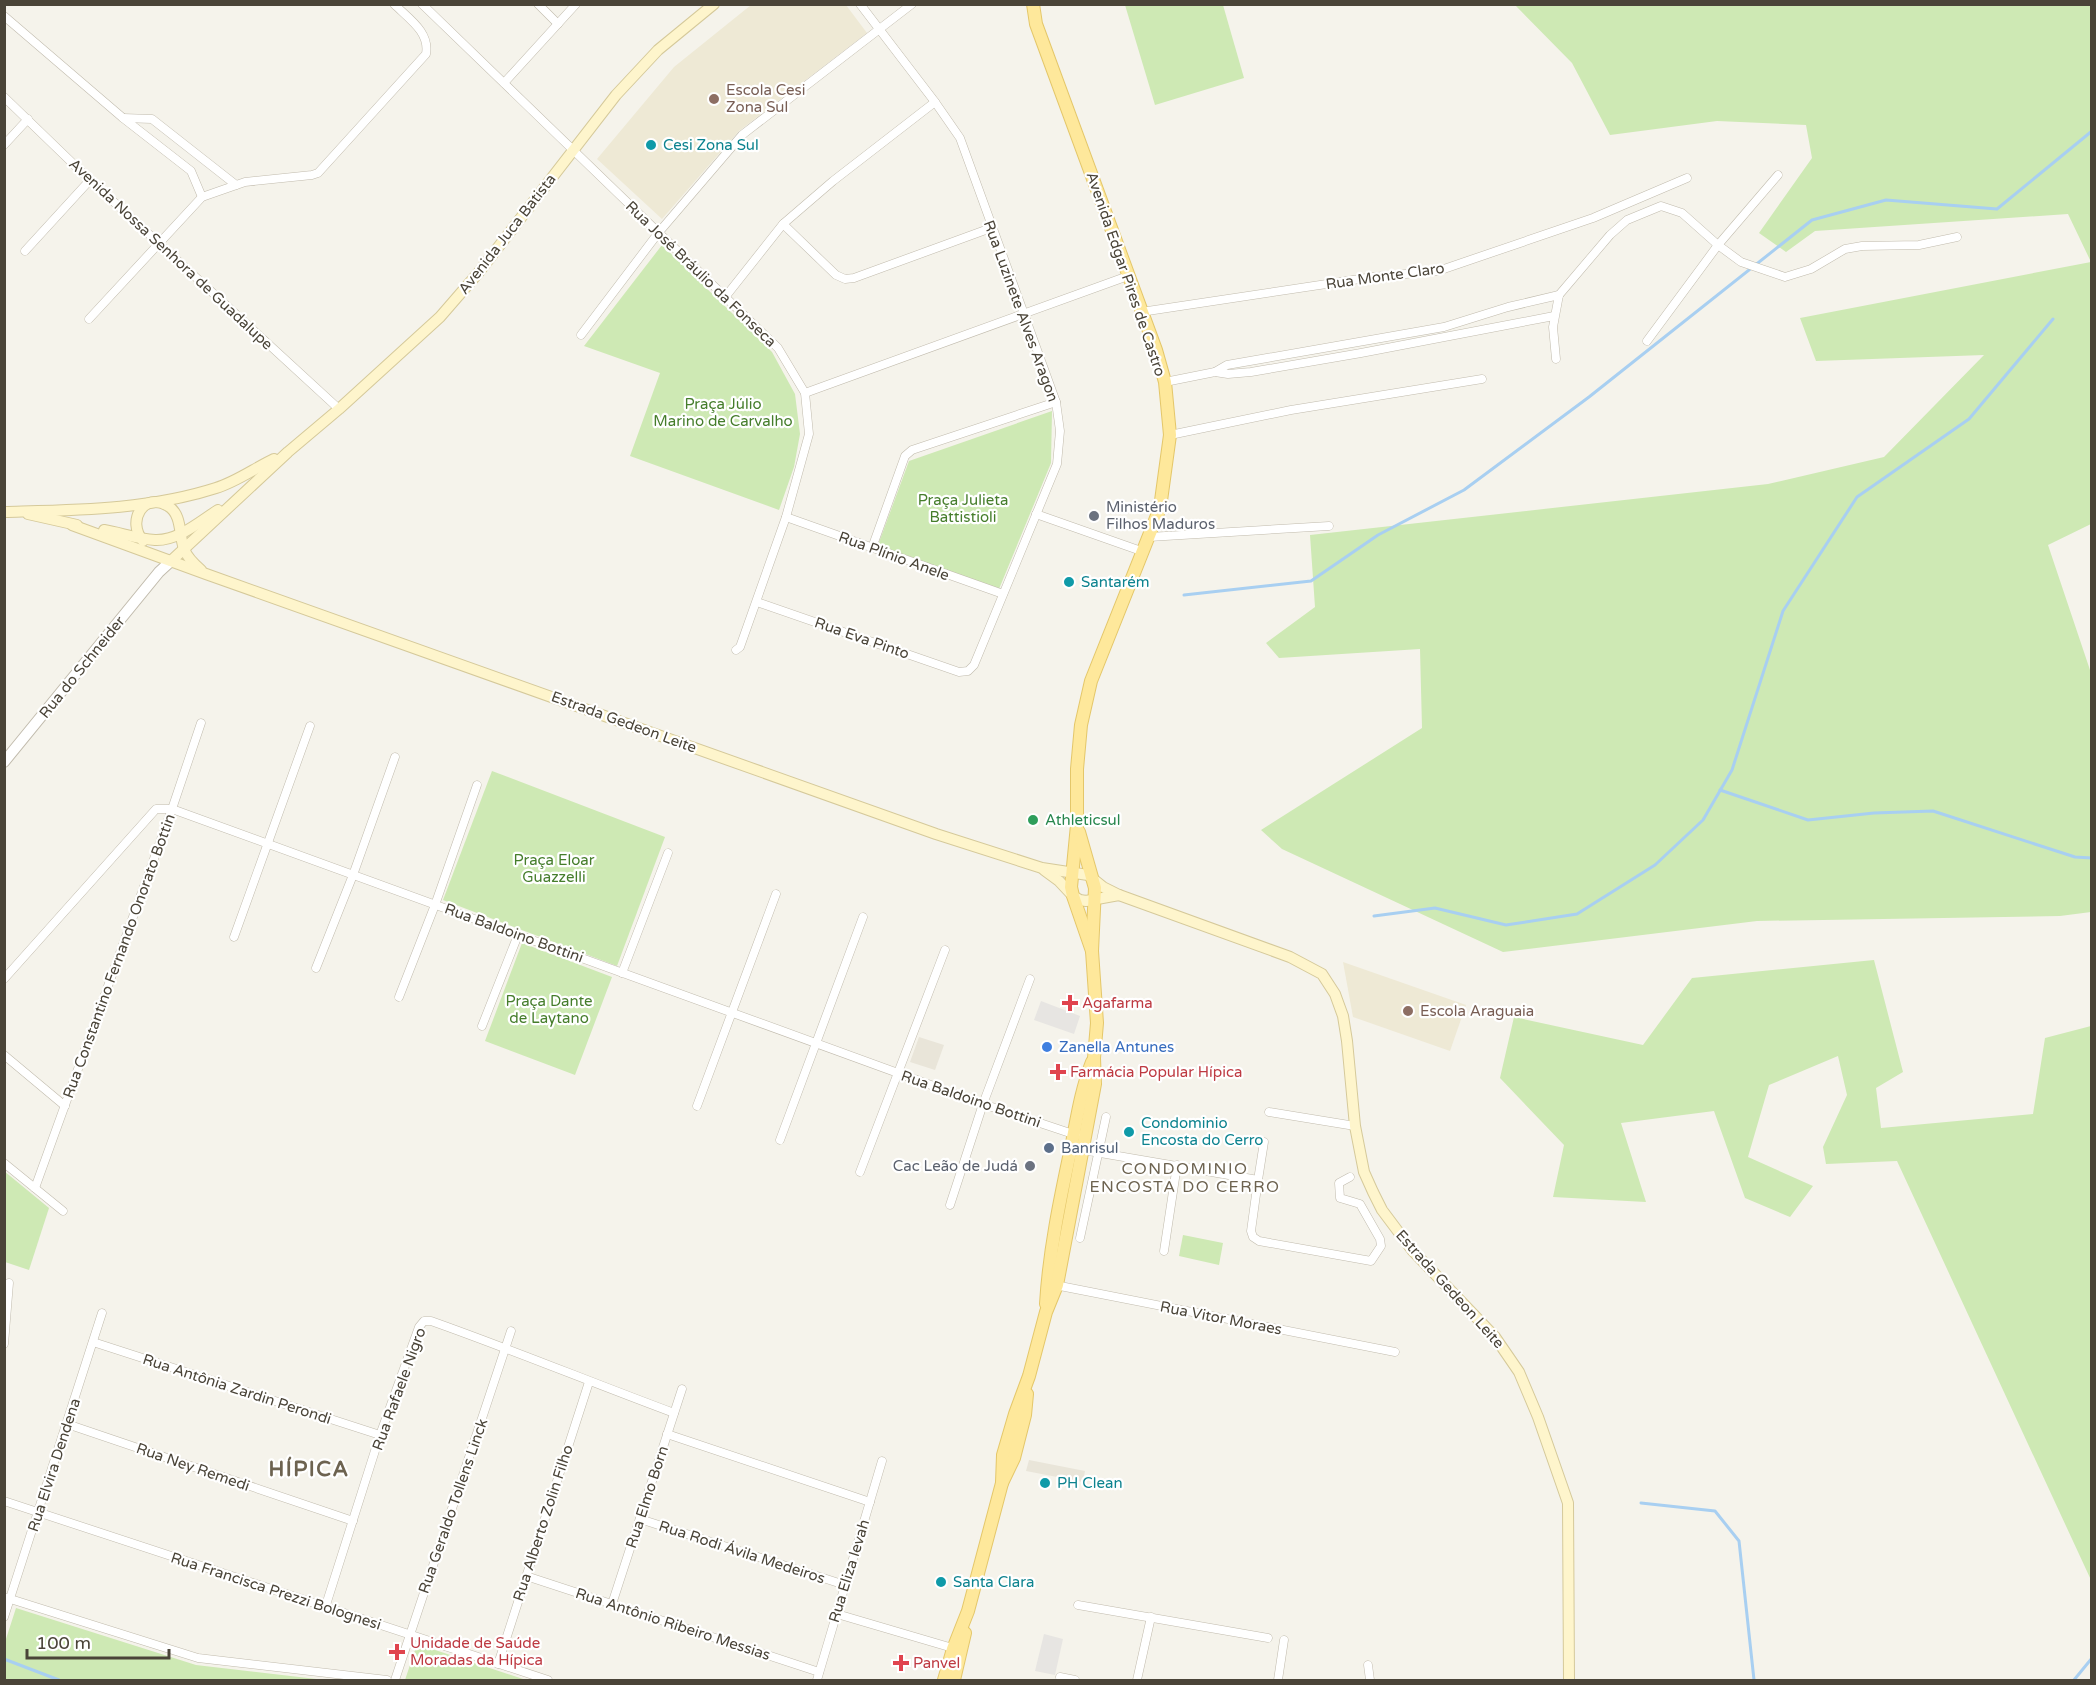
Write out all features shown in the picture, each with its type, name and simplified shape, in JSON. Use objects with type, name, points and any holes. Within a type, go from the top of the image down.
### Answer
[{"type":"main road","name":"Avenida Juca Batista","points":[[72,525],[171,561],[288,452],[440,317],[479,272],[616,95],[658,50],[714,4]]},
{"type":"main road","name":"Avenida Edgar Pires de Castro","points":[[1033,4],[1036,24],[1156,350],[1164,382],[1170,435],[1160,508],[1091,681],[1081,725],[1073,896],[1092,951]]},
{"type":"main road","name":"Avenida Juca Batista","points":[[10,512],[93,509],[154,502],[218,488],[288,452]]},
{"type":"main road","name":"Avenida Juca Batista","points":[[10,512],[154,540],[180,534],[238,498]]},
{"type":"main road","points":[[155,555],[136,531],[136,518],[143,507],[154,502],[160,502],[172,508],[178,520],[184,549]]},
{"type":"main road","name":"Estrada Gedeon Leite","points":[[184,549],[193,564],[206,574]]},
{"type":"main road","name":"Estrada Gedeon Leite","points":[[171,561],[936,834],[1042,868],[1073,874],[1081,873],[1119,895],[1290,957],[1322,974],[1335,994],[1343,1016],[1355,1126],[1364,1172],[1382,1210],[1412,1250],[1495,1337],[1520,1372],[1568,1503],[1569,1680]]},
{"type":"main road","name":"Avenida Edgar Pires de Castro","points":[[944,1680],[957,1650],[968,1611],[1002,1483],[1003,1455],[1020,1415],[1046,1312],[1080,1141],[1084,1083],[1094,1058],[1097,1023],[1092,951],[1095,900],[1093,879],[1077,825]]},
{"type":"main road","name":"Estrada Gedeon Leite","points":[[1042,868],[1073,896]]},
{"type":"main road","points":[[1073,896],[1086,901],[1119,895]]},
{"type":"main road","name":"Avenida Edgar Pires de Castro","points":[[1052,1285],[1061,1194],[1080,1141]]},
{"type":"main road","name":"Avenida Edgar Pires de Castro","points":[[954,1680],[957,1650]]},
{"type":"street","points":[[89,319],[202,197],[245,182],[318,173],[426,54],[428,44],[425,35],[394,4]]},
{"type":"street","name":"Rua José Bráulio da Fonseca","points":[[422,4],[778,348],[805,393],[810,434],[786,517],[757,602],[740,647],[736,650]]},
{"type":"street","points":[[538,4],[558,24]]},
{"type":"street","points":[[504,83],[576,4]]},
{"type":"street","name":"Rua Luzinete Alves Aragon","points":[[860,4],[960,138],[1056,402],[1060,431],[1057,464],[974,665],[968,671]]},
{"type":"street","points":[[581,335],[659,232],[742,135],[912,4]]},
{"type":"street","points":[[4,16],[123,118],[191,171],[202,197]]},
{"type":"street","name":"Avenida Nossa Senhora de Guadalupe","points":[[4,97],[90,180],[339,409]]},
{"type":"street","points":[[726,296],[783,224],[833,181],[935,102]]},
{"type":"street","points":[[123,118],[152,119],[236,185]]},
{"type":"street","points":[[4,145],[28,119]]},
{"type":"street","points":[[1647,341],[1718,245],[1778,175]]},
{"type":"street","name":"Rua Monte Claro","points":[[1141,312],[1373,278],[1438,271],[1593,218],[1687,178]]},
{"type":"street","points":[[25,250],[90,180]]},
{"type":"street","points":[[1556,359],[1553,327],[1559,295],[1610,235],[1627,220],[1661,206],[1682,213],[1741,262],[1785,277],[1811,269],[1845,249],[1862,246],[1918,244],[1957,237]]},
{"type":"street","points":[[783,224],[836,275],[845,279],[854,278],[991,228]]},
{"type":"street","points":[[805,393],[1128,276]]},
{"type":"street","points":[[1164,382],[1215,372],[1227,365],[1444,327],[1508,307],[1559,295]]},
{"type":"street","points":[[1215,372],[1228,374],[1251,372],[1554,316]]},
{"type":"street","points":[[1360,341],[1361,353]]},
{"type":"street","points":[[1170,435],[1291,410],[1482,379]]},
{"type":"street","points":[[872,548],[905,456],[912,450],[1056,402]]},
{"type":"street","points":[[1036,514],[1144,552]]},
{"type":"street","name":"Rua Plínio Anele","points":[[786,517],[1003,594]]},
{"type":"street","points":[[1149,537],[1329,526]]},
{"type":"street","points":[[155,555],[160,564],[159,572]]},
{"type":"street","name":"Rua do Schneider","points":[[4,762],[159,572],[171,561]]},
{"type":"street","name":"Rua Eva Pinto","points":[[757,602],[959,672],[968,671]]},
{"type":"street","name":"Rua Constantino Fernando Onorato Bottin","points":[[35,1188],[201,723]]},
{"type":"street","points":[[234,937],[310,726]]},
{"type":"street","points":[[316,968],[395,757]]},
{"type":"street","points":[[399,997],[435,905],[477,785]]},
{"type":"street","points":[[4,979],[156,809],[172,809]]},
{"type":"street","name":"Rua Baldoino Bottini","points":[[172,809],[983,1104],[1080,1141],[1099,1153],[1258,1180]]},
{"type":"street","points":[[622,973],[668,853]]},
{"type":"street","points":[[697,1106],[776,894]]},
{"type":"street","points":[[780,1140],[814,1043],[863,917]]},
{"type":"street","points":[[482,1026],[518,935]]},
{"type":"street","points":[[860,1172],[945,950]]},
{"type":"street","points":[[950,1204],[983,1104],[1030,979]]},
{"type":"street","points":[[4,1055],[65,1106]]},
{"type":"street","points":[[1269,1112],[1355,1126]]},
{"type":"street","points":[[1080,1238],[1106,1117]]},
{"type":"street","points":[[1264,1142],[1251,1231],[1253,1237],[1259,1241],[1371,1261],[1382,1246],[1380,1239],[1360,1204],[1340,1198],[1338,1195],[1340,1183],[1350,1177]]},
{"type":"street","points":[[4,1163],[63,1211]]},
{"type":"street","points":[[1164,1251],[1177,1165]]},
{"type":"street","points":[[4,1344],[9,1283]]},
{"type":"street","name":"Rua Vitor Moraes","points":[[1052,1285],[1395,1352]]},
{"type":"street","name":"Rua Elvira Dendena","points":[[4,1617],[7,1598],[39,1512],[102,1313]]},
{"type":"street","name":"Rua Rafaele Nigro","points":[[325,1608],[380,1436],[419,1327],[424,1321],[431,1321],[506,1348],[674,1413]]},
{"type":"street","name":"Rua Geraldo Tollens Linck","points":[[395,1680],[511,1331]]},
{"type":"street","name":"Rua Antônia Zardin Perondi","points":[[93,1342],[380,1436]]},
{"type":"street","name":"Rua Alberto Zolin Filho","points":[[498,1664],[589,1382]]},
{"type":"street","name":"Rua Elmo Born","points":[[612,1604],[681,1389]]},
{"type":"street","name":"Rua Ney Remedi","points":[[67,1424],[353,1521]]},
{"type":"street","points":[[667,1434],[870,1502]]},
{"type":"street","name":"Rua Eliza Ievah","points":[[818,1676],[882,1461]]},
{"type":"street","name":"Rua Francisca Prezzi Bolognesi","points":[[4,1501],[548,1680]]},
{"type":"street","name":"Rua Rodi Ávila Medeiros","points":[[640,1519],[845,1585]]},
{"type":"street","name":"Rua Antônio Ribeiro Messias","points":[[526,1576],[818,1676]]},
{"type":"street","points":[[7,1598],[198,1658],[387,1680]]},
{"type":"street","points":[[1078,1605],[1268,1638]]},
{"type":"street","points":[[837,1614],[957,1650]]},
{"type":"street","points":[[1137,1680],[1151,1617]]},
{"type":"street","points":[[1278,1680],[1284,1640]]},
{"type":"street","points":[[1368,1665],[1370,1680]]},
{"type":"street","points":[[1060,1677],[1075,1680]]},
{"type":"shaded area","name":"Escola Cesi Zona Sul","points":[[751,5],[846,5],[867,33],[739,131],[662,219],[597,159],[674,67]]},
{"type":"shaded area","name":"Escola Araguaia","points":[[1343,962],[1466,1005],[1450,1051],[1353,1017]]},
{"type":"shaded area","points":[[1041,1001],[1080,1016],[1074,1034],[1034,1020]]},
{"type":"shaded area","points":[[919,1037],[944,1045],[935,1070],[910,1062]]},
{"type":"shaded area","points":[[1029,1460],[1085,1471],[1083,1482],[1026,1471]]},
{"type":"shaded area","points":[[1044,1634],[1063,1639],[1055,1675],[1035,1671]]},
{"type":"green space","points":[[1125,5],[1223,5],[1244,78],[1155,105]]},
{"type":"green space","points":[[1515,5],[2091,5],[2091,262],[2068,214],[1815,231],[1786,252],[1759,233],[1812,158],[1806,125],[1717,121],[1610,135],[1572,63]]},
{"type":"green space","name":"Praça Júlio Marino de Carvalho","points":[[662,245],[772,352],[795,394],[800,434],[794,467],[779,510],[630,456],[660,373],[584,346]]},
{"type":"green space","points":[[2091,262],[2091,524],[2048,545],[2091,673],[2091,912],[2060,916],[1757,921],[1503,952],[1282,849],[1261,830],[1422,728],[1420,649],[1279,658],[1266,643],[1315,607],[1310,535],[1768,484],[1884,457],[1984,355],[1816,361],[1800,318]]},
{"type":"green space","name":"Praça Julieta Battistioli","points":[[1052,411],[1051,463],[999,589],[878,545],[909,461]]},
{"type":"green space","name":"Praça Eloar Guazzelli","points":[[492,771],[665,837],[617,966],[443,900]]},
{"type":"green space","name":"Praça Dante de Laytano","points":[[522,943],[612,977],[575,1075],[485,1041]]},
{"type":"green space","points":[[1874,960],[1903,1072],[1876,1088],[1881,1128],[2033,1114],[2045,1038],[2091,1026],[2091,1580],[1897,1161],[1826,1164],[1823,1147],[1847,1095],[1838,1056],[1769,1085],[1748,1157],[1813,1186],[1790,1217],[1745,1198],[1714,1111],[1621,1123],[1646,1202],[1553,1197],[1564,1145],[1500,1078],[1514,1017],[1643,1045],[1692,978]]},
{"type":"green space","points":[[4,1171],[49,1208],[29,1270],[5,1262]]},
{"type":"green space","points":[[1183,1235],[1223,1243],[1219,1265],[1179,1256]]},
{"type":"green space","points":[[16,1608],[196,1665],[325,1680],[5,1680],[5,1642]]},
{"type":"green space","points":[[417,1644],[526,1680],[405,1680]]},
{"type":"waterway","points":[[1184,595],[1311,581],[1378,535],[1464,490],[1589,397],[1812,220],[1886,200],[1997,209],[2092,131]]},
{"type":"waterway","points":[[1374,916],[1435,908],[1506,925],[1577,914],[1655,865],[1703,820],[1732,770],[1783,611],[1857,497],[1969,419],[2053,319]]},
{"type":"waterway","points":[[1720,790],[1808,820],[1874,813],[1933,811],[2075,857],[2092,858]]},
{"type":"waterway","points":[[1641,1503],[1715,1511],[1739,1541],[1754,1680]]},
{"type":"waterway","points":[[2074,1680],[2092,1658]]},
{"type":"waterway","points":[[4,1659],[59,1680]]},
{"type":"place","name":"Escola Cesi Zona Sul","points":[[714,99]]},
{"type":"place","name":"Cesi Zona Sul","points":[[651,145]]},
{"type":"place","name":"Ministério Filhos Maduros","points":[[1094,516]]},
{"type":"place","name":"Santarém","points":[[1069,582]]},
{"type":"place","name":"Athleticsul","points":[[1033,820]]},
{"type":"place","name":"Agafarma","points":[[1070,1003]]},
{"type":"place","name":"Escola Araguaia","points":[[1408,1011]]},
{"type":"place","name":"Zanella Antunes","points":[[1047,1047]]},
{"type":"place","name":"Farmácia Popular Hípica","points":[[1058,1072]]},
{"type":"place","name":"Condominio Encosta do Cerro","points":[[1129,1132]]},
{"type":"place","name":"Banrisul","points":[[1049,1148]]},
{"type":"place","name":"Cac Leão de Judá","points":[[1030,1166]]},
{"type":"place","name":"PH Clean","points":[[1045,1483]]},
{"type":"place","name":"Santa Clara","points":[[941,1582]]},
{"type":"place","name":"Unidade de Saúde Moradas da Hípica","points":[[397,1652]]},
{"type":"place","name":"Panvel","points":[[901,1663]]},
{"type":"district","name":"CONDOMINIO ENCOSTA DO CERRO","points":[[1185,1177]]},
{"type":"district","name":"HÍPICA","points":[[309,1469]]}]
